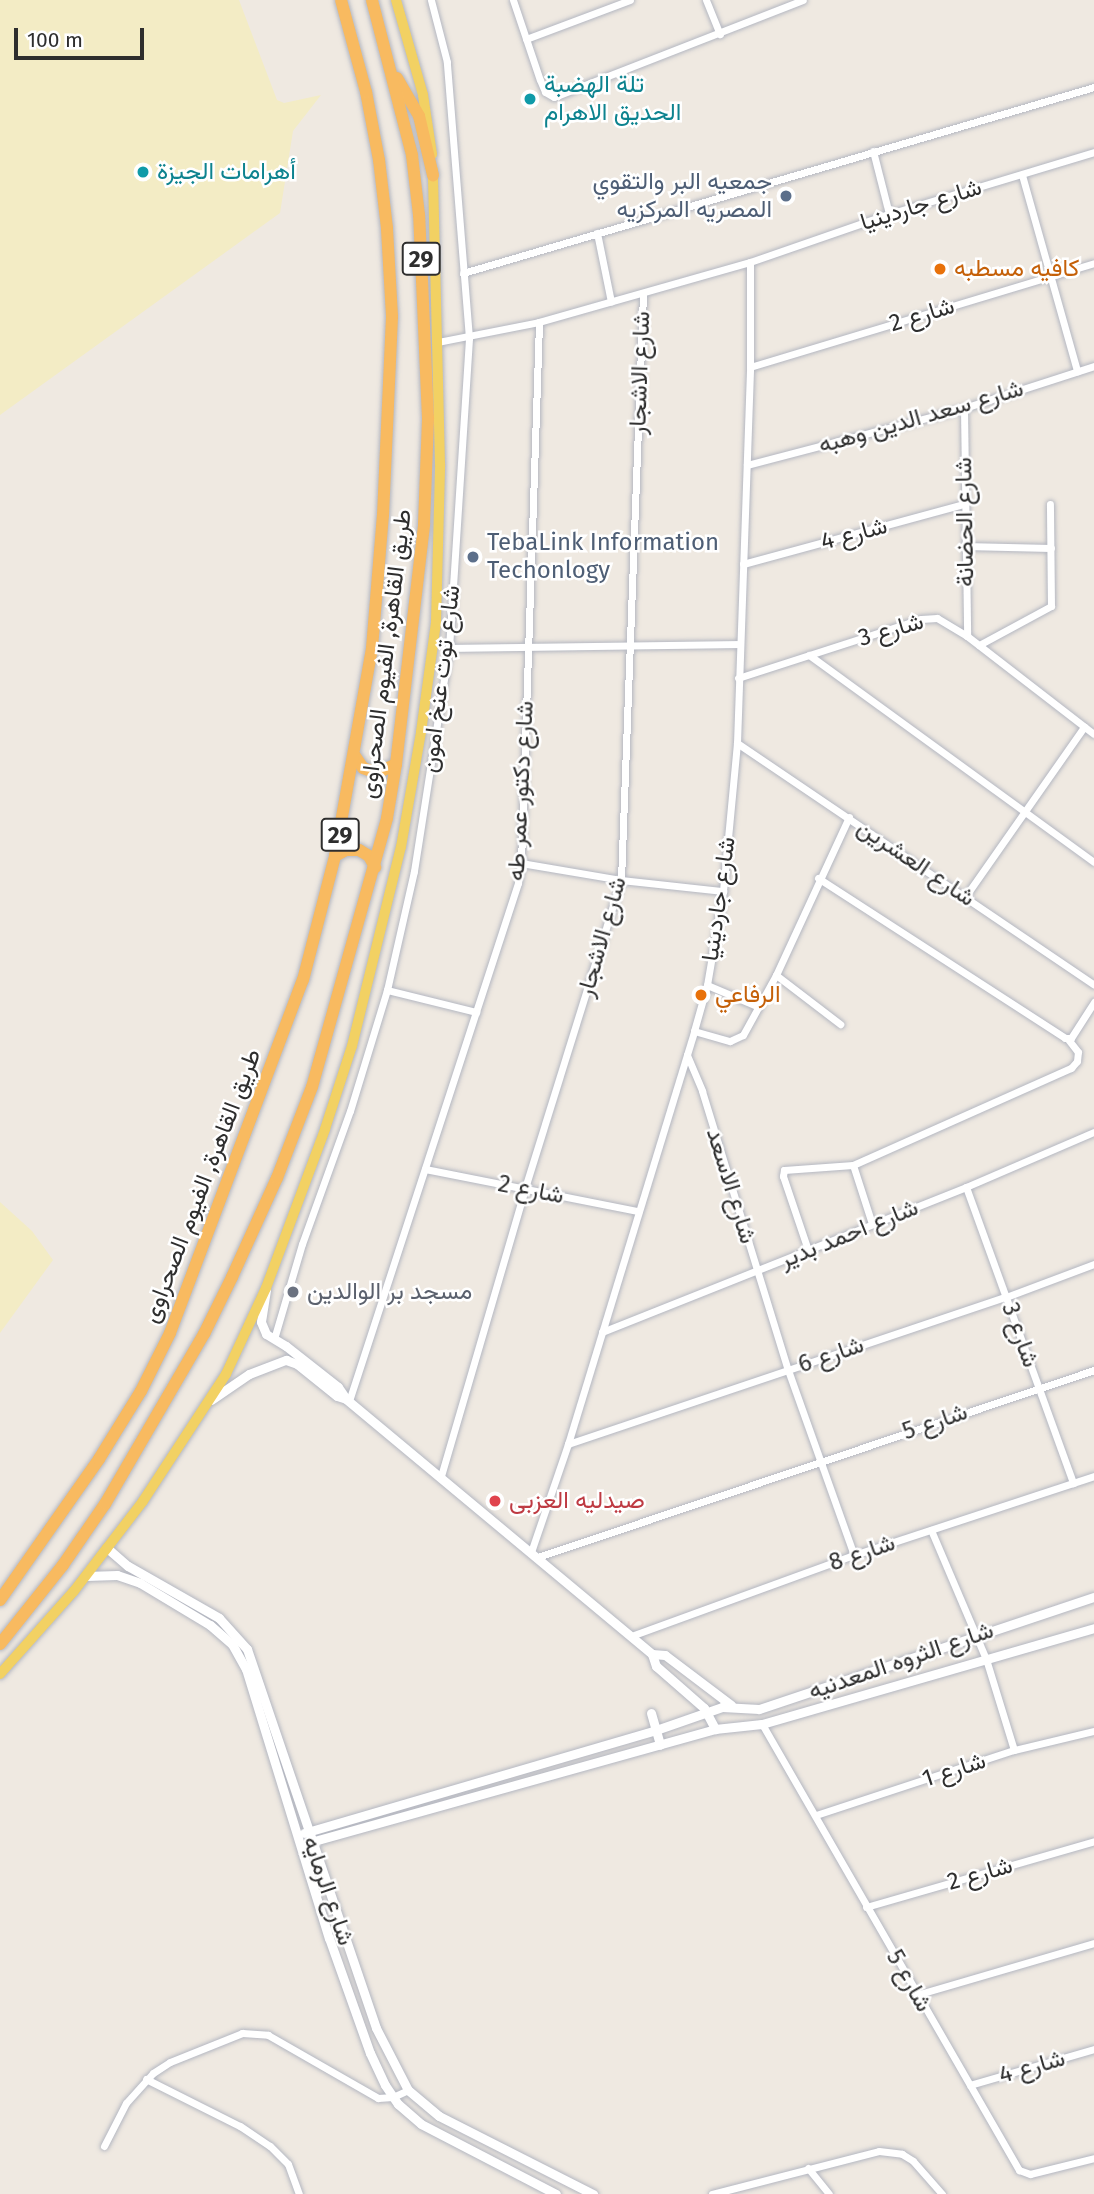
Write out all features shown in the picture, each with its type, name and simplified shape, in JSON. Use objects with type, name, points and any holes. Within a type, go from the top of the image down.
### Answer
[{"type":"highway","name":"طريق القاهرة, الفيوم الصحراوى","points":[[0,1600],[99,1460],[141,1391],[170,1333],[303,980],[335,856],[367,692],[377,594],[392,297],[379,160],[366,92],[341,0]]},
{"type":"highway","name":"طريق القاهرة, الفيوم الصحراوى","points":[[0,1644],[63,1565],[105,1504],[190,1359],[227,1287],[281,1168],[312,1087],[375,867],[396,764],[424,524],[428,418],[419,215],[412,155],[372,0]]},
{"type":"highway","points":[[392,74],[405,89],[419,116],[433,175]]},
{"type":"highway","points":[[355,756],[369,772],[384,772],[396,764]]},
{"type":"highway","points":[[335,856],[346,850],[359,850],[369,856],[375,867]]},
{"type":"main road","points":[[0,1674],[86,1576],[107,1548],[208,1402],[233,1359],[266,1289],[325,1129],[352,1046],[384,924],[421,732],[437,599],[440,474],[433,175],[427,114],[396,0]]},
{"type":"street","name":"شارع توت عنخ امون","points":[[274,1339],[302,1244],[355,1097],[387,990],[419,845],[449,649],[469,338],[447,62],[431,0]]},
{"type":"street","points":[[513,0],[545,92],[554,97],[803,0]]},
{"type":"street","points":[[526,39],[629,0]]},
{"type":"street","points":[[706,0],[720,34]]},
{"type":"street","points":[[463,273],[1094,88]]},
{"type":"street","points":[[873,151],[889,214]]},
{"type":"street","name":"شارع جاردينيا","points":[[438,342],[539,322],[643,293],[750,262],[889,214],[1094,152]]},
{"type":"street","points":[[1022,175],[1077,370]]},
{"type":"street","points":[[597,233],[611,302]]},
{"type":"street","name":"شارع جاردينيا","points":[[534,1554],[694,1031],[707,985],[723,891],[737,743],[738,644],[750,367],[750,262]]},
{"type":"street","name":"شارع 2","points":[[750,367],[1094,262]]},
{"type":"street","name":"شارع الاشجار","points":[[440,1476],[525,1188],[621,880],[643,293]]},
{"type":"street","name":"شارع دكتور عمر طه","points":[[348,1400],[512,905],[521,863],[539,322]]},
{"type":"street","name":"شارع سعد الدين وهبه","points":[[747,465],[964,408],[1094,366]]},
{"type":"street","name":"شارع الحضانة","points":[[964,408],[967,636]]},
{"type":"street","name":"شارع 4","points":[[743,564],[964,504]]},
{"type":"street","points":[[979,645],[1051,606],[1050,504]]},
{"type":"street","points":[[964,546],[1051,548]]},
{"type":"street","name":"شارع 3","points":[[737,678],[929,618],[944,620],[1094,734]]},
{"type":"street","points":[[449,649],[738,644]]},
{"type":"street","points":[[809,655],[1094,862]]},
{"type":"street","points":[[965,897],[1084,727]]},
{"type":"street","name":"شارع العشرين","points":[[737,743],[1094,985]]},
{"type":"street","points":[[694,1031],[736,1040],[743,1035],[776,975],[818,878],[849,817]]},
{"type":"street","points":[[521,863],[621,880],[723,891]]},
{"type":"street","points":[[808,1250],[783,1171],[853,1166],[1071,1068],[1077,1061],[1078,1052],[1068,1039],[942,961],[818,878]]},
{"type":"street","points":[[776,975],[840,1024]]},
{"type":"street","points":[[707,985],[759,1007]]},
{"type":"street","points":[[387,990],[476,1012]]},
{"type":"street","points":[[1068,1039],[1094,1002]]},
{"type":"street","name":"شارع الاسعد","points":[[687,1055],[702,1091],[788,1370],[854,1555]]},
{"type":"street","name":"شارع احمد بدير","points":[[602,1332],[966,1187],[1094,1132]]},
{"type":"street","points":[[853,1166],[872,1224]]},
{"type":"street","name":"شارع 2","points":[[425,1169],[638,1211]]},
{"type":"street","name":"شارع 3","points":[[966,1187],[1073,1482]]},
{"type":"street","name":"شارع 6","points":[[568,1444],[1006,1297],[1094,1264]]},
{"type":"street","points":[[266,1289],[261,1327],[334,1384],[348,1400],[652,1654],[656,1666],[707,1712],[715,1729]]},
{"type":"street","points":[[208,1402],[249,1374],[286,1360],[297,1364],[337,1396],[348,1400]]},
{"type":"street","name":"شارع 5","points":[[534,1554],[1094,1370]]},
{"type":"street","name":"شارع 8","points":[[631,1636],[854,1555],[1094,1476]]},
{"type":"street","points":[[931,1530],[986,1659],[1014,1750]]},
{"type":"street","name":"شارع الرمايه","points":[[107,1548],[137,1572],[219,1618],[241,1640],[256,1668],[310,1842],[380,2039],[408,2090],[439,2116],[593,2194]]},
{"type":"street","name":"شارع الرمايه","points":[[86,1576],[111,1574],[139,1583],[210,1625],[232,1644],[246,1669],[296,1835],[370,2053],[393,2098],[421,2124],[556,2194]]},
{"type":"street","name":"شارع الثروه المعدنيه","points":[[296,1835],[656,1730],[707,1712],[733,1707],[742,1710],[759,1709],[1094,1597]]},
{"type":"street","name":"شارع الثروه المعدنيه","points":[[300,1845],[715,1729],[762,1724],[1094,1628]]},
{"type":"street","points":[[652,1654],[666,1655],[733,1707]]},
{"type":"street","points":[[652,1713],[660,1745]]},
{"type":"street","name":"شارع 5","points":[[762,1724],[1016,2165],[1024,2173],[1036,2173],[1094,2158]]},
{"type":"street","name":"شارع 1","points":[[816,1815],[1014,1750],[1094,1731]]},
{"type":"street","name":"شارع 2","points":[[866,1906],[1094,1840]]},
{"type":"street","points":[[916,1995],[1094,1943]]},
{"type":"street","points":[[104,2146],[126,2103],[146,2080],[170,2062],[234,2035],[255,2032],[268,2035],[372,2096],[393,2098],[408,2090]]},
{"type":"street","name":"شارع 4","points":[[970,2085],[1094,2049]]},
{"type":"street","points":[[146,2080],[240,2126],[270,2146],[288,2164],[299,2194]]},
{"type":"street","points":[[712,2194],[861,2154],[891,2152],[913,2161],[942,2194]]},
{"type":"street","points":[[808,2168],[830,2194]]},
{"type":"sand","name":"أهرامات الجيزة","points":[[0,0],[239,0],[277,100],[284,103],[321,95],[293,131],[280,213],[0,415]]},
{"type":"sand","points":[[0,1202],[32,1231],[53,1260],[0,1333]]},
{"type":"place","name":"تلة الهضبة الحديق الاهرام","points":[[530,99]]},
{"type":"place","name":"أهرامات الجيزة","points":[[143,172]]},
{"type":"place","name":"جمعيه البر والتقوي المصريه المركزيه","points":[[786,196]]},
{"type":"place","name":"كافيه مسطبه","points":[[940,269]]},
{"type":"place","name":"TebaLink Information Techonlogy","points":[[473,557]]},
{"type":"place","name":"الرفاعي","points":[[701,995]]},
{"type":"place","name":"مسجد بر الوالدين","points":[[293,1292]]},
{"type":"place","name":"صيدليه العزبى","points":[[495,1501]]}]
